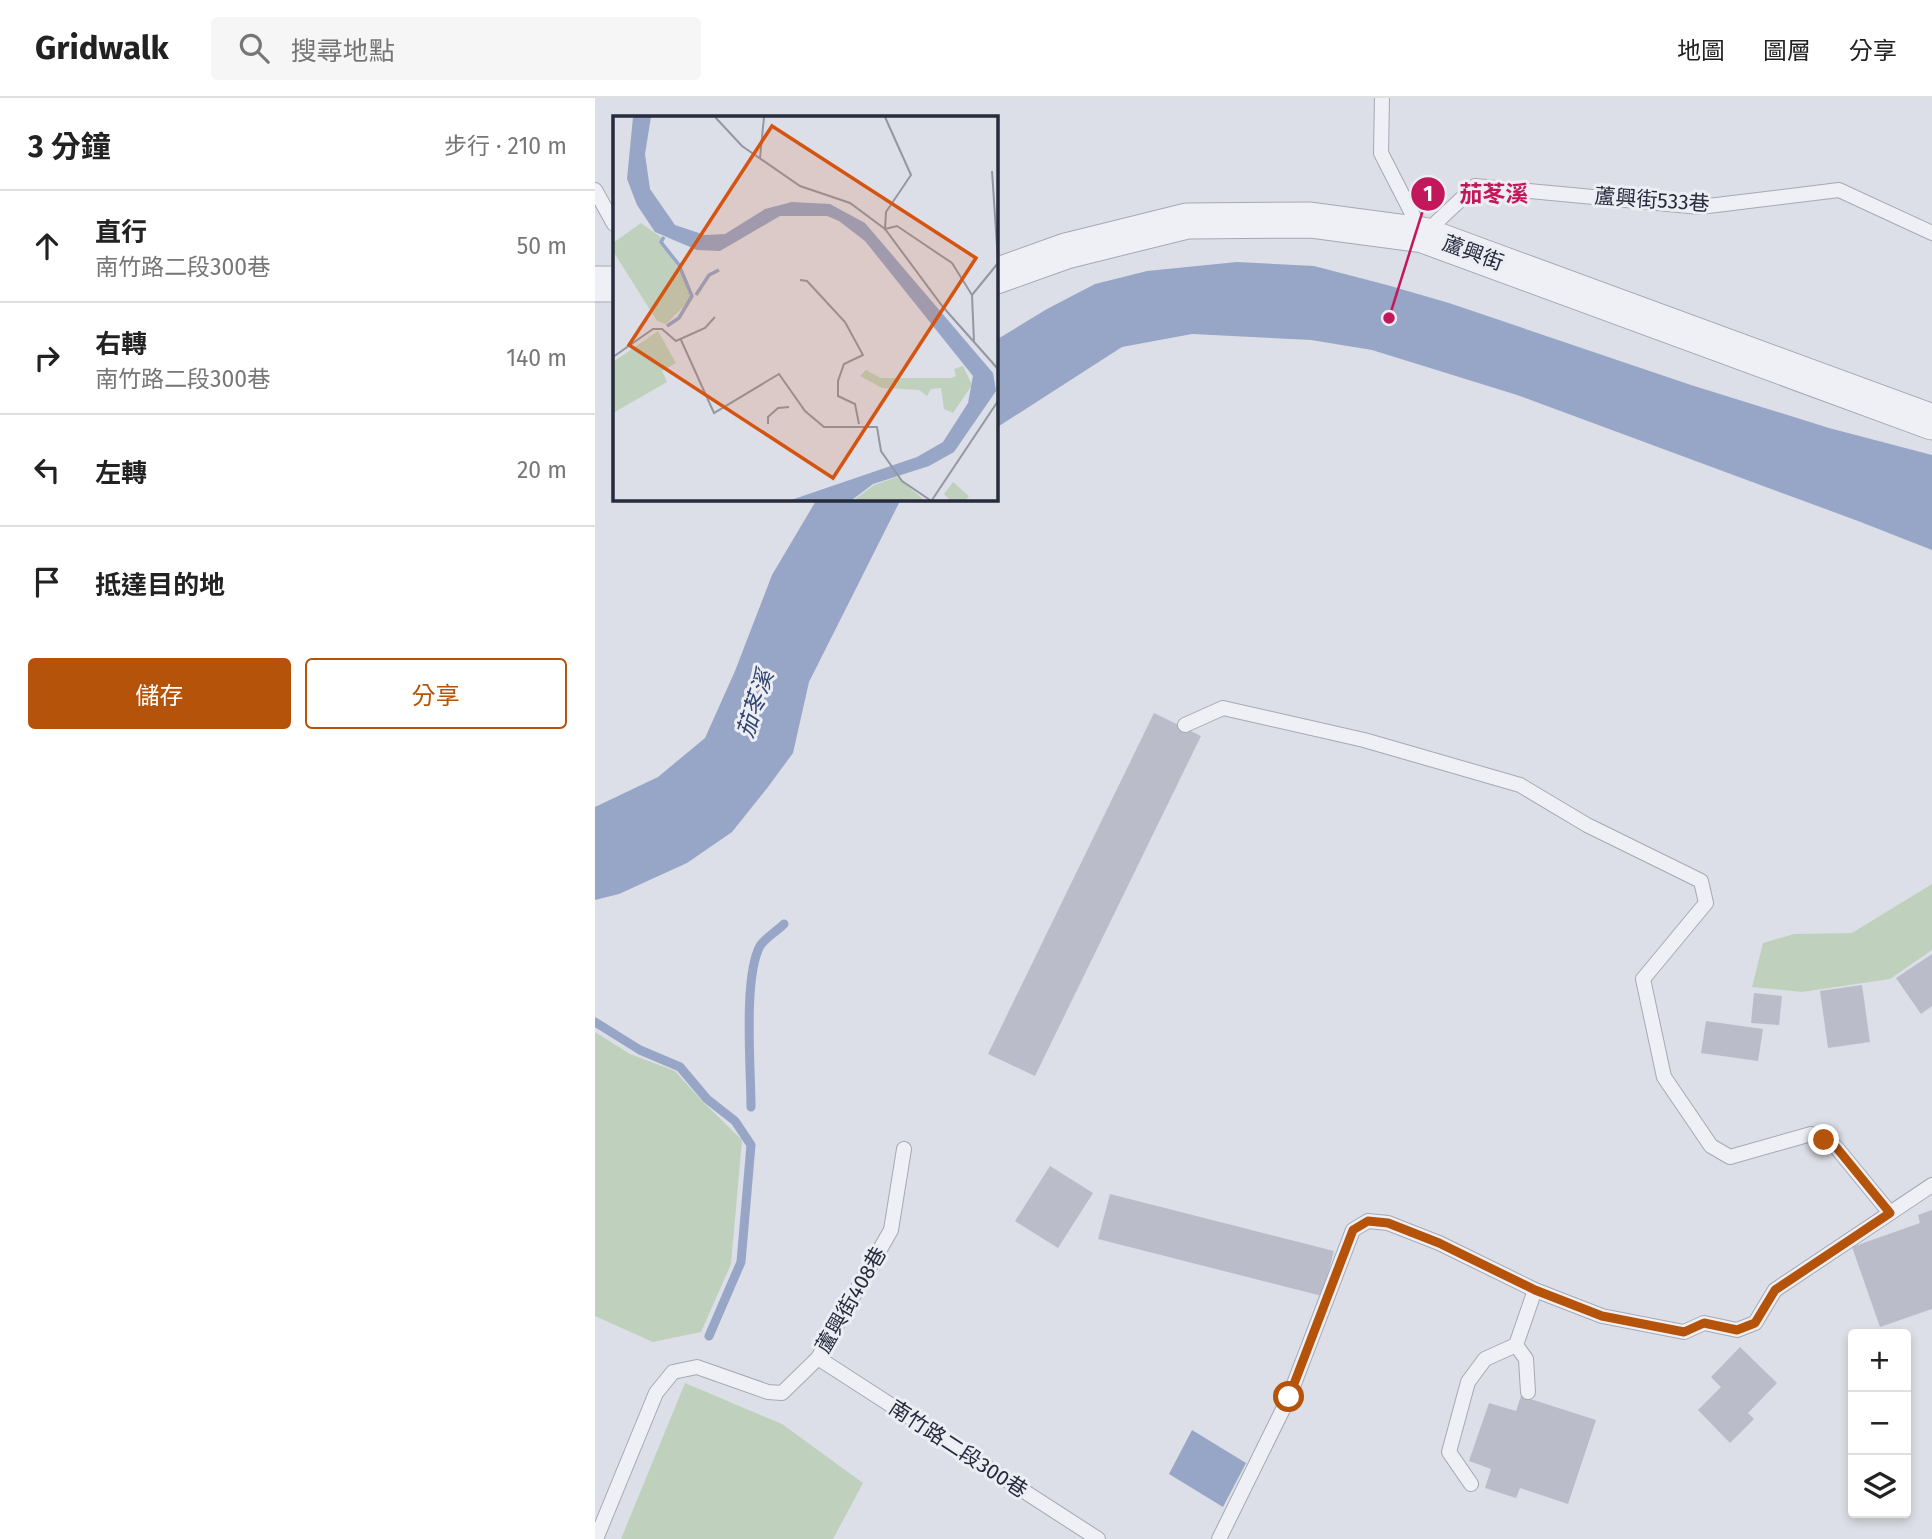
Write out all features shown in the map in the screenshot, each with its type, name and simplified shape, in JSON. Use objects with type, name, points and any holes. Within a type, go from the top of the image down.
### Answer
[{"type":"street","name":"蘆興街","points":[[997,276],[1066,251],[1187,221],[1310,220],[1423,234],[1932,422]]},
{"type":"street","points":[[595,284],[613,284]]},
{"type":"lane","points":[[1382,98],[1381,153],[1423,234]]},
{"type":"lane","name":"蘆興街533巷","points":[[1423,234],[1475,186],[1700,207],[1839,190],[1932,233]]},
{"type":"lane","points":[[595,190],[613,222]]},
{"type":"lane","points":[[1185,724],[1223,708],[1364,740],[1520,785],[1587,825],[1701,881],[1706,903],[1643,979],[1664,1077],[1711,1146],[1730,1157],[1811,1134],[1836,1147],[1890,1213]]},
{"type":"lane","name":"蘆興街408巷","points":[[596,1539],[656,1393],[673,1372],[697,1367],[768,1392],[782,1393],[818,1358],[891,1230],[904,1149]]},
{"type":"lane","points":[[1219,1539],[1289,1397],[1353,1230],[1368,1221],[1388,1223],[1439,1243],[1535,1290],[1602,1316],[1684,1332],[1704,1323],[1737,1330],[1755,1323],[1775,1290],[1932,1185]]},
{"type":"lane","points":[[1471,1484],[1449,1452],[1468,1382],[1485,1360],[1516,1345],[1535,1290]]},
{"type":"lane","points":[[1516,1345],[1525,1359],[1528,1392]]},
{"type":"lane","name":"南竹路二段300巷","points":[[818,1358],[1098,1539]]},
{"type":"green space","points":[[1932,884],[1932,950],[1890,979],[1802,992],[1752,987],[1763,943],[1794,934],[1852,933]]},
{"type":"green space","points":[[595,1032],[630,1054],[675,1071],[742,1140],[731,1264],[701,1332],[653,1342],[595,1316]]},
{"type":"green space","points":[[685,1383],[782,1424],[863,1483],[833,1539],[621,1539]]},
{"type":"water","points":[[1237,262],[1314,266],[1449,303],[1691,385],[1829,428],[1932,455],[1932,550],[1517,395],[1372,350],[1311,340],[1192,334],[1122,347],[997,427],[997,339],[1095,284],[1147,271]]},
{"type":"water","points":[[816,500],[900,500],[809,682],[793,753],[768,787],[732,832],[687,863],[619,894],[595,900],[595,807],[658,777],[705,738],[735,671],[772,575]]},
{"type":"water","points":[[1192,1430],[1246,1463],[1223,1507],[1169,1474]]},
{"type":"building","points":[[1154,713],[1201,736],[1035,1076],[988,1054]]},
{"type":"building","points":[[1932,954],[1932,1006],[1921,1014],[1896,978]]},
{"type":"building","points":[[1862,985],[1870,1042],[1828,1048],[1820,991]]},
{"type":"building","points":[[1754,993],[1782,996],[1779,1025],[1751,1023]]},
{"type":"building","points":[[1706,1021],[1763,1029],[1758,1061],[1701,1053]]},
{"type":"building","points":[[1050,1166],[1093,1193],[1058,1248],[1015,1221]]},
{"type":"building","points":[[1110,1194],[1334,1251],[1322,1296],[1098,1239]]},
{"type":"building","points":[[1932,1210],[1932,1309],[1880,1327],[1852,1247],[1920,1223],[1918,1215]]},
{"type":"building","points":[[1740,1347],[1777,1383],[1748,1413],[1754,1419],[1730,1443],[1698,1410],[1721,1387],[1711,1377]]},
{"type":"building","points":[[1521,1396],[1596,1420],[1568,1504],[1520,1488],[1516,1498],[1485,1488],[1491,1469],[1469,1461],[1489,1403],[1516,1411]]},
{"type":"waterway","points":[[751,1107],[751,979],[760,946],[784,924]]},
{"type":"waterway","points":[[595,1022],[640,1050],[680,1067],[707,1099],[735,1121],[751,1145],[741,1262],[709,1336]]},
{"type":"place","name":"茄苳溪","points":[[1389,318]]},
{"type":"route","points":[[1289,1397],[1353,1230],[1368,1221],[1388,1223],[1439,1243],[1535,1290],[1602,1316],[1684,1332],[1704,1323],[1737,1330],[1755,1323],[1775,1290],[1890,1213],[1836,1147],[1824,1140]]}]
